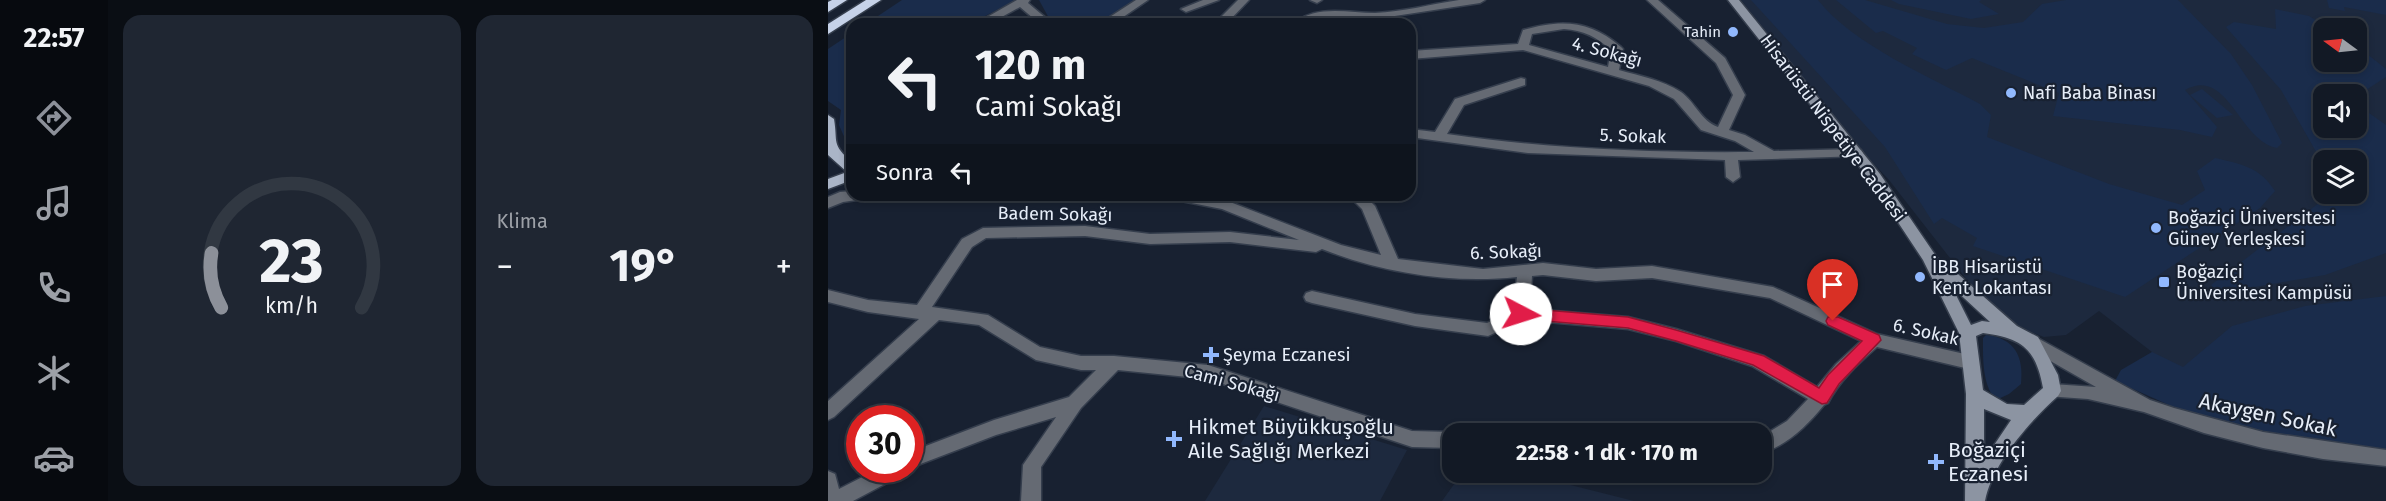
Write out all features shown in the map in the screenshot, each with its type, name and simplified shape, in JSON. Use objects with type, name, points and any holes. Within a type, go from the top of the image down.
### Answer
[{"type":"highway","points":[[828,8],[842,0]]},
{"type":"highway","points":[[847,18],[875,0]]},
{"type":"highway","points":[[828,30],[846,19]]},
{"type":"main road","name":"Hisarüstü Nispetiye Caddesi","points":[[1733,0],[1856,153],[1930,258],[1967,333],[1969,362],[1976,394],[1979,500]]},
{"type":"main road","points":[[828,119],[829,145],[834,154],[846,164]]},
{"type":"main road","points":[[828,184],[846,177]]},
{"type":"main road","name":"Hisarüstü Nispetiye Caddesi","points":[[1930,258],[2011,331],[2032,342]]},
{"type":"main road","points":[[1967,333],[1982,327],[2011,331]]},
{"type":"main road","points":[[2032,342],[2049,375],[2052,392]]},
{"type":"main road","name":"Hisarüstü Nispetiye Caddesi","points":[[1979,500],[2001,445],[2025,413],[2052,392]]},
{"type":"main road","points":[[1976,394],[1996,408],[2012,415],[2025,413]]},
{"type":"street","points":[[1114,18],[1143,0]]},
{"type":"street","points":[[1186,9],[1214,0]]},
{"type":"street","points":[[1226,18],[1244,0]]},
{"type":"street","points":[[1349,13],[1353,0]]},
{"type":"street","points":[[1314,18],[1322,15],[1349,13],[1375,16],[1480,0]]},
{"type":"street","points":[[1652,0],[1721,61],[1738,95],[1722,132]]},
{"type":"street","points":[[992,18],[1024,1],[1041,18]]},
{"type":"street","points":[[1522,47],[1527,32],[1548,26],[1573,25],[1601,34],[1617,49],[1613,72]]},
{"type":"street","name":"4. Sokağı","points":[[1416,54],[1522,47],[1653,83],[1678,96],[1706,127],[1740,138],[1773,157]]},
{"type":"street","points":[[1439,137],[1459,102],[1521,82]]},
{"type":"street","name":"5. Sokak","points":[[1416,134],[1526,149],[1773,157],[1856,153]]},
{"type":"street","points":[[1731,156],[1733,177]]},
{"type":"street","points":[[828,203],[846,197]]},
{"type":"street","name":"6. Sokağı","points":[[1205,201],[1225,205],[1336,249],[1392,264],[1483,275],[1544,269],[1596,275],[1652,272],[1773,293],[1874,340]]},
{"type":"street","points":[[1362,201],[1368,206],[1392,264]]},
{"type":"street","name":"Badem Sokağı","points":[[828,412],[927,314],[967,243],[983,232],[1085,231],[1150,239],[1230,237],[1336,249]]},
{"type":"street","points":[[1521,314],[1525,271]]},
{"type":"street","name":"Cami Sokağı","points":[[828,297],[868,306],[982,319],[1036,354],[1081,363],[1114,363],[1208,372],[1412,439],[1442,440]]},
{"type":"street","points":[[1312,297],[1414,320],[1488,330],[1521,314],[1628,322],[1758,361],[1822,398]]},
{"type":"street","points":[[1772,442],[1804,417],[1822,398],[1833,379],[1874,340]]},
{"type":"street","name":"6. Sokak","points":[[1874,340],[1969,362]]},
{"type":"street","points":[[2032,342],[2144,405]]},
{"type":"street","points":[[1031,501],[1032,465],[1071,408],[1114,363]]},
{"type":"street","points":[[2052,392],[2088,392],[2144,405]]},
{"type":"street","name":"Akaygen Sokak","points":[[2144,405],[2198,425],[2310,451],[2386,458]]},
{"type":"street","points":[[924,455],[994,428],[1071,408]]},
{"type":"street","points":[[828,480],[832,501],[867,483]]},
{"type":"shaded area","points":[[902,0],[1016,0],[982,18],[875,18]]},
{"type":"shaded area","points":[[1039,0],[1138,0],[1111,18],[1049,18]]},
{"type":"shaded area","name":"Boğaziçi Üniversitesi Güney Yerleşkesi","points":[[1741,0],[2386,0],[2386,451],[2128,380],[2152,352],[2099,311],[2066,335],[2044,337],[2025,330],[1982,299],[1889,180],[1854,143]]},
{"type":"shaded area","points":[[1751,0],[1818,0],[1833,16],[1871,45],[1980,104],[1991,115],[1987,137],[2109,184],[2182,205],[2205,190],[2197,171],[2215,158],[2249,168],[2263,177],[2275,191],[2260,208],[2125,297],[1973,246],[1977,238],[1942,218],[1934,224],[1885,147]]},
{"type":"shaded area","points":[[1836,0],[1865,0],[1947,24],[1984,28],[2023,22],[2042,4],[2066,0],[2178,0],[2231,54],[2252,85],[2282,143],[2277,148],[2264,143],[2223,96],[2212,88],[2200,85],[2185,90],[2217,127],[2212,137],[2180,130],[2053,116],[2059,93],[1972,58],[1946,70],[1912,54],[1917,48],[1883,31],[1876,33]]},
{"type":"shaded area","points":[[1891,0],[1981,0],[1979,2],[1999,14],[1971,19],[1899,4]]},
{"type":"shaded area","points":[[2327,0],[2386,0],[2386,15],[2344,7],[2345,11],[2329,8]]},
{"type":"shaded area","points":[[2275,9],[2309,16],[2313,19],[2313,72],[2367,72],[2367,54],[2386,69],[2386,77],[2367,89],[2367,84],[2313,84],[2313,138],[2367,138],[2367,106],[2369,113],[2386,125],[2386,253],[2325,275],[2254,287],[2216,290],[2211,285],[2318,204],[2367,204],[2367,150],[2315,150],[2281,90],[2226,27],[2234,22],[2276,29]]},
{"type":"shaded area","points":[[846,37],[846,141],[839,125],[841,110],[828,101],[828,49]]},
{"type":"shaded area","points":[[2202,89],[2233,115],[2217,118],[2190,95]]},
{"type":"shaded area","points":[[2386,296],[2386,451],[2303,441],[2205,421],[2115,381],[2121,370],[2152,352],[2183,367],[2232,326],[2305,306]]},
{"type":"shaded area","points":[[1986,335],[2004,340],[2011,345],[2016,350],[2021,365],[2021,384],[2009,394],[1996,400],[1988,387],[1984,371],[1983,338]]},
{"type":"shaded area","points":[[1264,406],[1407,450],[1380,501],[1205,501]]},
{"type":"shaded area","points":[[1455,483],[1563,483],[1634,501],[1442,501]]},
{"type":"place","name":"Tahin","points":[[1733,32]]},
{"type":"place","name":"Nafi Baba Binası","points":[[2011,93]]},
{"type":"place","name":"Boğaziçi Üniversitesi Güney Yerleşkesi","points":[[2156,228]]},
{"type":"place","name":"İBB Hisarüstü Kent Lokantası","points":[[1920,277]]},
{"type":"place","name":"Boğaziçi Üniversitesi Kampüsü","points":[[2164,282]]},
{"type":"place","name":"Şeyma Eczanesi","points":[[1211,355]]},
{"type":"place","name":"Hikmet Büyükkuşoğlu Aile Sağlığı Merkezi","points":[[1174,439]]},
{"type":"place","name":"Boğaziçi Eczanesi","points":[[1936,462]]},
{"type":"route","points":[[1521,314],[1628,322],[1676,335],[1758,361],[1822,398],[1833,379],[1874,340],[1833,321]]}]
